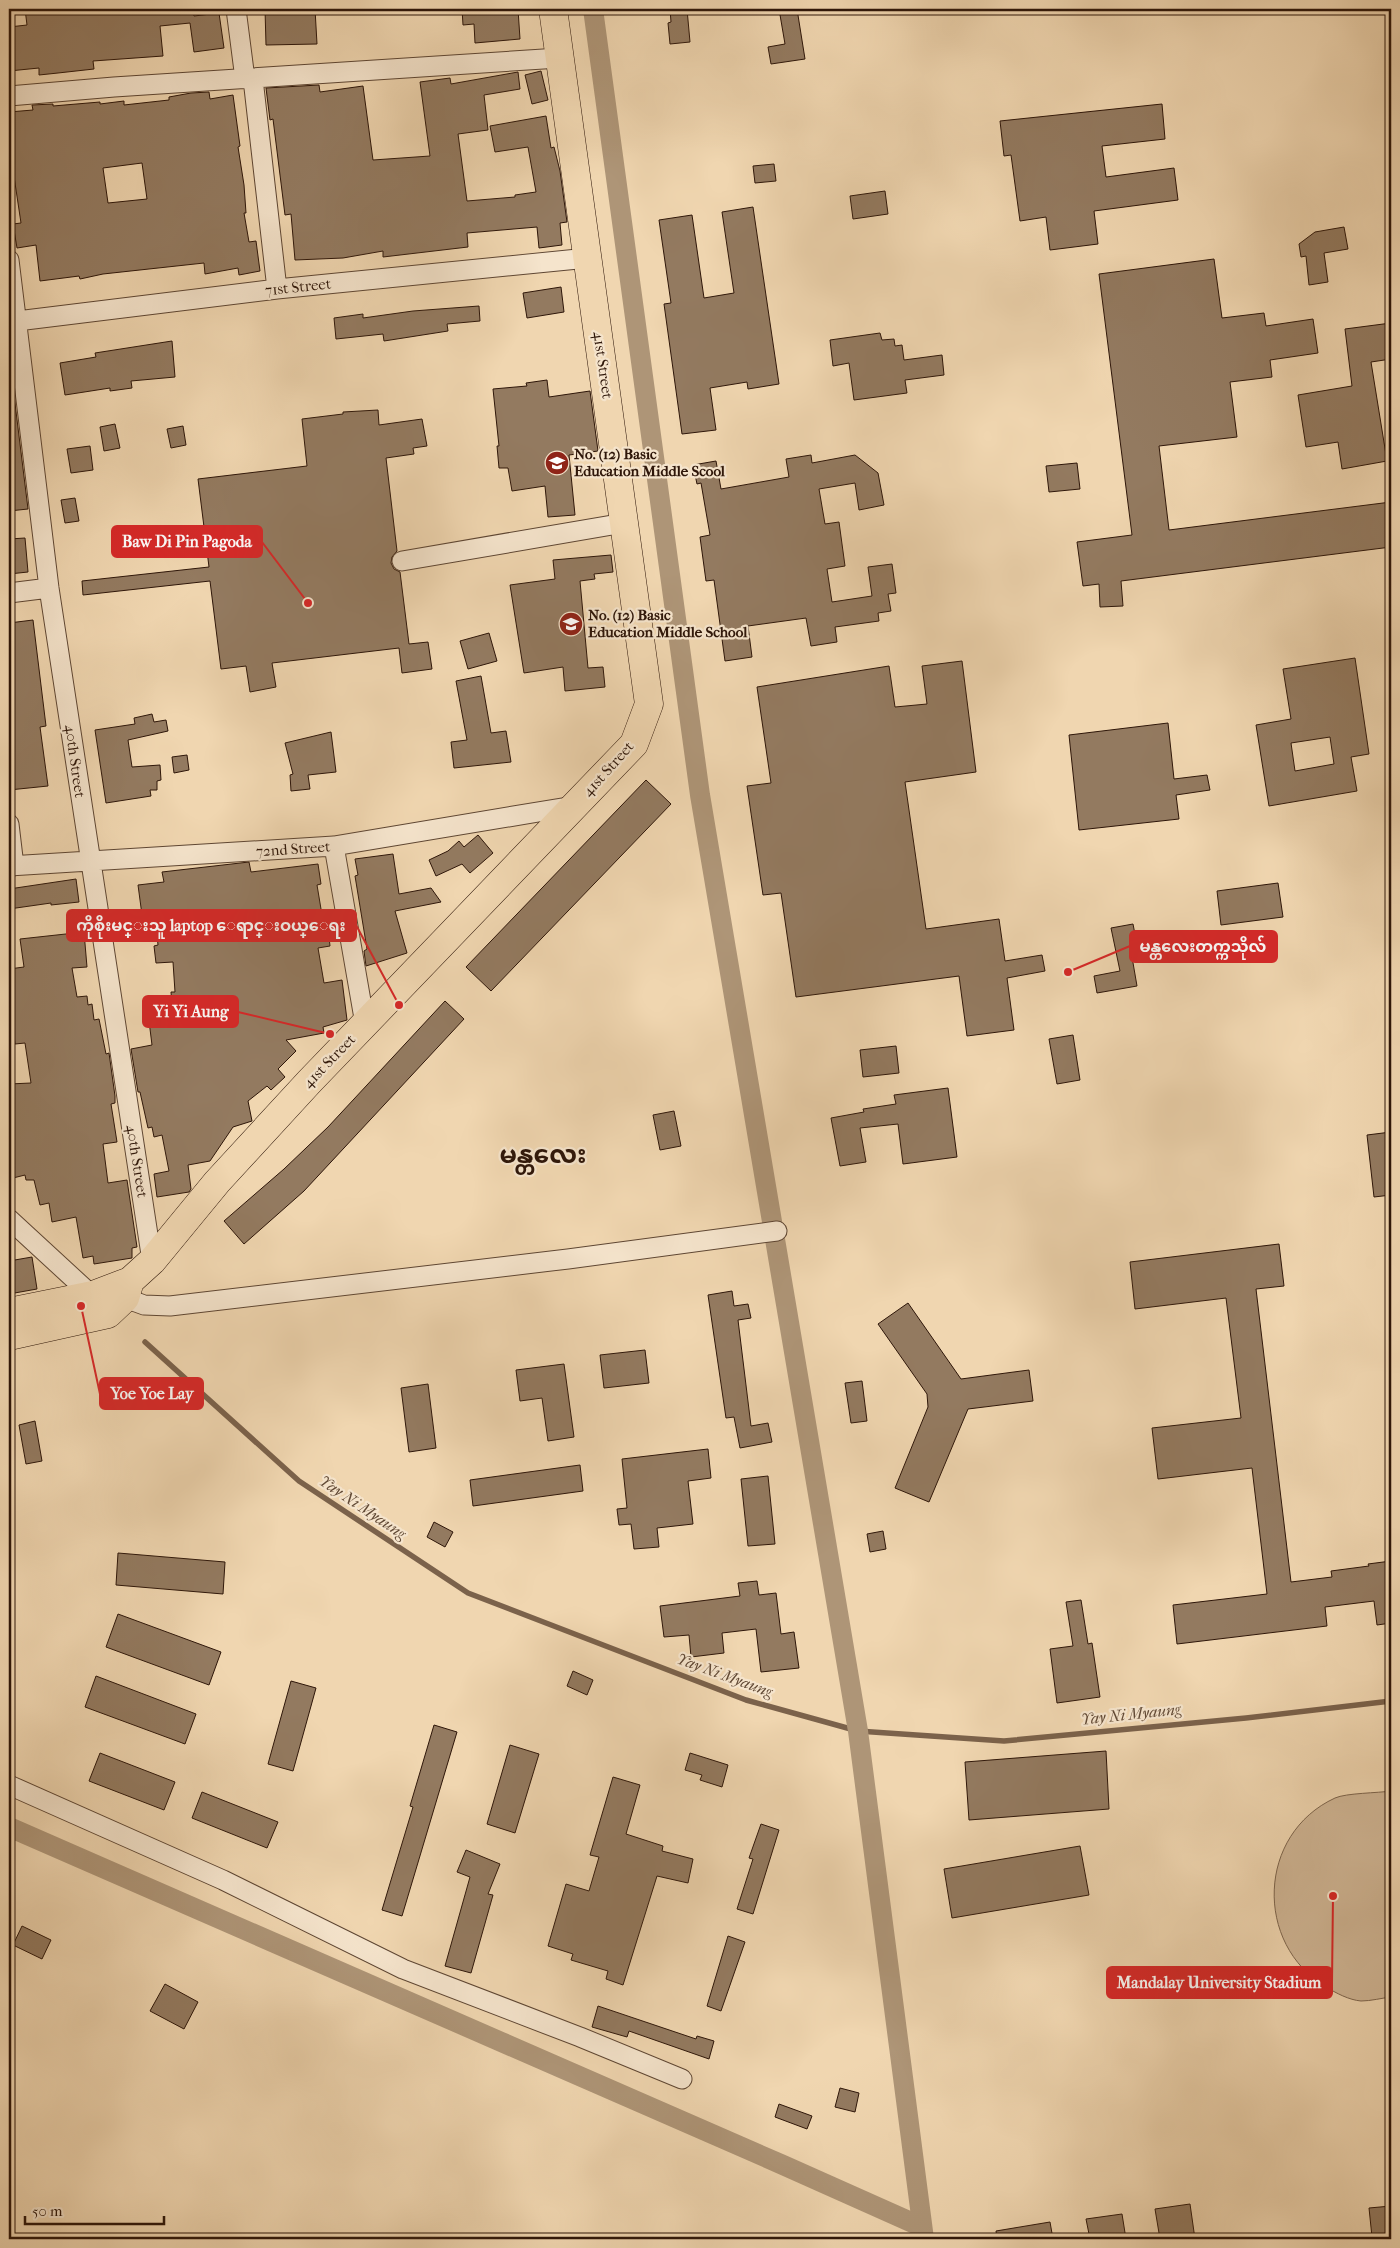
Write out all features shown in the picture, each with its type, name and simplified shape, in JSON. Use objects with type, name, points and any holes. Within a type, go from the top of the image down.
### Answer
[{"type":"main road","name":"41st Street","points":[[114,1297],[152,1261],[223,1175],[634,744],[649,704],[553,9]]},
{"type":"main road","points":[[13,1324],[114,1297]]},
{"type":"street","points":[[236,9],[249,79],[277,289]]},
{"type":"street","points":[[9,96],[559,58]]},
{"type":"street","name":"71st Street","points":[[12,322],[277,289],[588,258]]},
{"type":"street","name":"40th Street","points":[[9,260],[12,322],[49,588],[152,1261]]},
{"type":"street","points":[[402,561],[624,523]]},
{"type":"street","points":[[9,593],[49,588]]},
{"type":"street","name":"72nd Street","points":[[11,866],[90,863],[334,846],[574,806]]},
{"type":"street","points":[[9,824],[11,866]]},
{"type":"street","points":[[334,846],[365,1024]]},
{"type":"street","points":[[9,1219],[114,1297],[144,1305],[170,1306],[769,1232]]},
{"type":"street","points":[[9,1785],[223,1880],[404,1969],[580,2037],[682,2079]]},
{"type":"shaded area","points":[[1391,1791],[1391,1997],[1361,2001],[1343,1996],[1326,1987],[1303,1968],[1286,1944],[1277,1918],[1274,1890],[1279,1862],[1291,1837],[1309,1815],[1340,1796]]},
{"type":"building","points":[[25,9],[193,9],[194,16],[219,13],[224,48],[194,52],[190,23],[160,26],[163,56],[93,61],[94,69],[39,75],[39,68],[9,71],[9,27],[27,25]]},
{"type":"building","points":[[265,9],[315,9],[317,44],[266,45]]},
{"type":"building","points":[[462,9],[518,9],[520,39],[475,43],[474,24],[463,25]]},
{"type":"building","points":[[670,9],[687,9],[690,42],[670,44],[668,23],[671,22]]},
{"type":"building","points":[[779,9],[797,9],[805,59],[771,64],[768,47],[785,44]]},
{"type":"building","points":[[541,71],[548,100],[532,104],[525,75]]},
{"type":"building","points":[[518,72],[520,89],[484,95],[488,130],[458,134],[467,201],[515,197],[515,195],[536,192],[528,147],[495,152],[490,126],[546,116],[551,148],[554,147],[560,171],[567,222],[560,223],[562,245],[539,248],[537,227],[467,233],[468,247],[383,257],[383,251],[343,258],[295,260],[291,214],[285,215],[273,119],[270,120],[266,88],[319,85],[320,92],[363,86],[373,160],[430,156],[420,82],[450,78],[451,84]]},
{"type":"building","points":[[209,92],[210,99],[233,95],[244,185],[246,213],[244,213],[249,242],[256,241],[260,271],[239,275],[238,268],[205,274],[204,263],[103,274],[80,279],[79,276],[40,281],[36,245],[17,248],[13,224],[21,223],[12,163],[10,164],[9,155],[9,112],[33,110],[32,105],[53,104],[53,106],[100,102],[100,104],[124,101],[124,105],[169,100],[169,97]],"holes":[[[142,163],[147,199],[108,203],[103,168]]]},
{"type":"building","points":[[1162,104],[1165,139],[1102,146],[1106,177],[1174,168],[1178,200],[1094,211],[1098,244],[1050,250],[1046,217],[1020,221],[1011,155],[1004,156],[1000,121]]},
{"type":"building","points":[[774,164],[776,181],[755,183],[753,166]]},
{"type":"building","points":[[885,191],[888,214],[853,219],[850,196]]},
{"type":"building","points":[[753,207],[779,384],[748,389],[747,382],[710,388],[716,430],[682,434],[664,304],[671,303],[659,220],[692,215],[704,298],[734,293],[722,212]]},
{"type":"building","points":[[1344,227],[1348,249],[1324,253],[1328,282],[1309,285],[1306,256],[1301,257],[1299,244],[1315,232]]},
{"type":"building","points":[[1214,259],[1222,318],[1264,313],[1266,326],[1313,319],[1318,353],[1270,360],[1272,377],[1230,382],[1237,437],[1159,446],[1169,530],[1391,502],[1391,547],[1121,581],[1123,606],[1100,607],[1099,584],[1083,586],[1077,542],[1132,535],[1099,274]]},
{"type":"building","points":[[561,287],[564,312],[527,318],[523,293]]},
{"type":"building","points":[[479,306],[480,321],[447,324],[448,331],[384,341],[383,334],[336,339],[334,318],[363,314],[363,318],[413,311]]},
{"type":"building","points":[[1391,323],[1391,359],[1371,362],[1387,461],[1342,469],[1338,442],[1306,447],[1298,395],[1352,386],[1345,329]]},
{"type":"building","points":[[880,333],[882,340],[894,339],[895,346],[902,345],[904,360],[942,355],[944,375],[905,380],[907,393],[854,400],[849,363],[833,366],[830,340]]},
{"type":"building","points":[[172,341],[175,377],[131,381],[132,388],[110,391],[110,388],[65,395],[60,363],[96,357],[95,353]]},
{"type":"building","points":[[9,379],[12,379],[28,509],[9,511]]},
{"type":"building","points":[[547,380],[549,397],[590,391],[598,451],[569,455],[575,515],[548,517],[545,486],[512,491],[508,468],[499,468],[497,446],[499,446],[493,389],[527,386],[526,383]]},
{"type":"building","points":[[378,410],[379,425],[422,419],[427,446],[413,448],[414,454],[386,458],[397,551],[392,557],[391,563],[394,569],[400,572],[409,644],[428,642],[432,669],[402,673],[399,648],[272,663],[276,687],[250,692],[246,666],[221,669],[210,581],[83,595],[82,581],[209,567],[198,479],[307,466],[302,419],[343,414],[343,412]]},
{"type":"building","points":[[115,424],[120,448],[104,451],[100,427]]},
{"type":"building","points":[[183,426],[186,445],[171,448],[167,429]]},
{"type":"building","points":[[90,446],[93,470],[71,473],[67,449]]},
{"type":"building","points":[[811,455],[812,463],[855,455],[878,473],[884,505],[859,510],[855,483],[819,489],[825,524],[839,522],[845,566],[827,569],[832,602],[872,596],[868,567],[892,564],[896,593],[888,594],[891,611],[878,613],[879,621],[835,627],[837,642],[811,646],[806,618],[748,626],[752,657],[725,661],[714,580],[706,581],[700,537],[710,535],[701,483],[697,484],[693,465],[716,461],[721,489],[789,477],[786,459]]},
{"type":"building","points":[[1077,463],[1080,489],[1049,492],[1046,466]]},
{"type":"building","points":[[75,498],[79,521],[65,523],[61,500]]},
{"type":"building","points":[[25,538],[28,572],[9,574],[9,539]]},
{"type":"building","points":[[611,555],[613,572],[594,574],[595,579],[580,581],[588,668],[603,667],[605,687],[565,691],[563,667],[524,673],[510,585],[555,579],[553,560]]},
{"type":"building","points":[[33,620],[46,726],[40,727],[48,786],[9,790],[9,623]]},
{"type":"building","points":[[489,633],[497,661],[468,669],[460,641]]},
{"type":"building","points":[[1355,658],[1369,754],[1351,757],[1357,791],[1269,806],[1256,725],[1291,719],[1283,669]],"holes":[[[1330,737],[1334,764],[1295,771],[1291,743]]]},
{"type":"building","points":[[962,661],[976,772],[905,782],[926,929],[999,919],[1005,961],[1042,955],[1045,971],[1007,978],[1014,1030],[967,1036],[959,976],[796,997],[781,893],[763,895],[747,786],[771,783],[757,687],[889,666],[895,707],[927,704],[922,666]]},
{"type":"building","points":[[481,676],[491,733],[506,731],[511,762],[454,768],[451,742],[467,740],[456,681]]},
{"type":"building","points":[[152,714],[154,722],[166,720],[168,731],[128,740],[132,767],[160,765],[161,780],[157,781],[157,790],[150,790],[151,796],[106,803],[95,730],[135,724],[134,718]]},
{"type":"building","points":[[1168,723],[1174,779],[1207,775],[1210,790],[1176,795],[1179,819],[1079,830],[1069,735]]},
{"type":"building","points":[[331,732],[336,772],[308,775],[310,789],[291,791],[290,775],[293,774],[285,743]]},
{"type":"building","points":[[187,755],[189,770],[174,773],[172,757]]},
{"type":"building","points":[[646,780],[671,804],[491,991],[466,967]]},
{"type":"building","points":[[478,835],[493,853],[470,873],[462,864],[436,876],[429,860],[448,851],[459,841],[464,847]]},
{"type":"building","points":[[393,854],[399,894],[431,888],[441,902],[395,911],[407,953],[366,966],[364,951],[367,949],[355,876],[358,875],[355,859]]},
{"type":"building","points":[[249,862],[251,872],[318,864],[321,884],[317,885],[322,915],[333,914],[336,936],[329,937],[330,946],[318,948],[324,983],[342,980],[347,1020],[323,1027],[324,1033],[286,1040],[296,1051],[278,1069],[285,1077],[271,1090],[267,1086],[248,1101],[252,1121],[233,1127],[210,1161],[188,1165],[191,1189],[189,1192],[157,1197],[154,1174],[169,1171],[162,1135],[154,1137],[152,1127],[148,1128],[140,1092],[138,1092],[131,1049],[152,1045],[149,1021],[173,1018],[171,992],[175,992],[173,962],[156,963],[154,946],[158,945],[155,914],[142,915],[138,885],[164,882],[162,872]]},
{"type":"building","points":[[76,879],[79,902],[51,905],[51,903],[9,909],[9,889]]},
{"type":"building","points":[[1278,883],[1283,917],[1221,925],[1217,891]]},
{"type":"building","points":[[1133,924],[1139,955],[1132,957],[1137,986],[1097,993],[1094,976],[1120,971],[1111,928]]},
{"type":"building","points":[[84,932],[87,967],[72,968],[77,997],[87,996],[88,1005],[92,1004],[94,1020],[99,1019],[106,1054],[109,1053],[115,1096],[115,1103],[111,1104],[117,1142],[103,1144],[108,1183],[127,1180],[137,1247],[132,1248],[132,1258],[94,1264],[93,1256],[83,1258],[76,1217],[52,1222],[49,1203],[40,1205],[34,1180],[26,1180],[25,1175],[9,1179],[9,1084],[31,1083],[25,1043],[15,1044],[12,1020],[9,1021],[9,969],[24,967],[20,939]]},
{"type":"building","points":[[445,1001],[464,1019],[304,1191],[244,1244],[224,1221],[284,1169],[328,1127]]},
{"type":"building","points":[[1073,1035],[1080,1080],[1057,1084],[1049,1039]]},
{"type":"building","points":[[896,1046],[899,1073],[863,1077],[860,1050]]},
{"type":"building","points":[[948,1088],[957,1157],[903,1164],[898,1124],[860,1128],[866,1162],[840,1166],[831,1118],[864,1112],[863,1109],[896,1104],[894,1095]]},
{"type":"building","points":[[674,1111],[681,1146],[660,1150],[653,1115]]},
{"type":"building","points":[[1391,1132],[1391,1195],[1374,1197],[1367,1135]]},
{"type":"building","points":[[1279,1244],[1284,1286],[1256,1289],[1291,1582],[1332,1577],[1331,1571],[1391,1561],[1391,1623],[1377,1625],[1374,1601],[1325,1607],[1327,1626],[1177,1644],[1173,1605],[1267,1594],[1252,1468],[1158,1479],[1152,1428],[1241,1418],[1226,1298],[1135,1309],[1130,1262]]},
{"type":"building","points":[[32,1257],[37,1289],[9,1294],[9,1261]]},
{"type":"building","points":[[732,1291],[734,1306],[748,1304],[751,1318],[738,1320],[751,1426],[768,1423],[772,1442],[740,1448],[734,1417],[726,1418],[708,1295]]},
{"type":"building","points":[[908,1303],[961,1379],[1029,1370],[1033,1401],[968,1409],[929,1502],[895,1488],[928,1407],[927,1394],[878,1324]]},
{"type":"building","points":[[645,1350],[649,1383],[604,1388],[600,1355]]},
{"type":"building","points":[[564,1364],[574,1437],[548,1441],[542,1398],[520,1401],[516,1370]]},
{"type":"building","points":[[862,1381],[867,1421],[851,1423],[845,1383]]},
{"type":"building","points":[[428,1384],[436,1448],[409,1452],[401,1388]]},
{"type":"building","points":[[35,1421],[42,1461],[26,1464],[19,1425]]},
{"type":"building","points":[[708,1449],[711,1478],[688,1481],[693,1524],[657,1528],[659,1547],[634,1549],[631,1524],[619,1525],[617,1509],[627,1508],[622,1459]]},
{"type":"building","points":[[580,1465],[583,1491],[473,1506],[470,1480]]},
{"type":"building","points":[[768,1476],[775,1544],[748,1546],[741,1479]]},
{"type":"building","points":[[434,1522],[453,1532],[445,1547],[427,1537]]},
{"type":"building","points":[[883,1531],[886,1549],[870,1552],[867,1534]]},
{"type":"building","points":[[118,1553],[225,1562],[223,1594],[116,1585]]},
{"type":"building","points":[[757,1581],[759,1595],[776,1593],[781,1634],[794,1632],[799,1668],[761,1672],[756,1629],[722,1633],[724,1653],[691,1657],[689,1635],[664,1637],[660,1606],[740,1596],[738,1583]]},
{"type":"building","points":[[1081,1600],[1088,1644],[1092,1643],[1100,1697],[1057,1703],[1050,1649],[1073,1646],[1066,1602]]},
{"type":"building","points":[[118,1614],[221,1652],[209,1685],[106,1647]]},
{"type":"building","points":[[573,1671],[593,1680],[587,1695],[567,1686]]},
{"type":"building","points":[[96,1676],[196,1714],[185,1744],[85,1707]]},
{"type":"building","points":[[291,1681],[316,1688],[293,1771],[268,1764]]},
{"type":"building","points":[[434,1725],[457,1732],[402,1916],[382,1910],[413,1807],[410,1806]]},
{"type":"building","points":[[510,1745],[539,1754],[515,1833],[487,1824]]},
{"type":"building","points":[[1106,1751],[1109,1809],[969,1820],[965,1762]]},
{"type":"building","points":[[100,1753],[175,1782],[164,1810],[89,1781]]},
{"type":"building","points":[[690,1753],[728,1765],[722,1787],[700,1780],[702,1775],[685,1770]]},
{"type":"building","points":[[613,1777],[640,1785],[626,1834],[663,1846],[662,1851],[693,1859],[688,1883],[657,1876],[623,1985],[606,1979],[608,1971],[571,1960],[573,1954],[548,1946],[566,1884],[589,1891],[599,1857],[590,1855]]},
{"type":"building","points":[[202,1792],[278,1822],[267,1848],[192,1818]]},
{"type":"building","points":[[761,1824],[779,1830],[753,1914],[737,1909],[753,1859],[749,1858]]},
{"type":"building","points":[[1080,1846],[1089,1895],[952,1918],[944,1869]]},
{"type":"building","points":[[466,1850],[500,1864],[488,1894],[493,1895],[471,1973],[445,1966],[470,1877],[457,1872]]},
{"type":"building","points":[[22,1926],[51,1940],[42,1959],[13,1945]]},
{"type":"building","points":[[728,1936],[745,1942],[721,2011],[707,2006]]},
{"type":"building","points":[[165,1984],[198,2002],[184,2029],[150,2011]]},
{"type":"building","points":[[598,2006],[696,2039],[697,2036],[714,2041],[709,2059],[629,2031],[627,2037],[592,2027]]},
{"type":"building","points":[[840,2088],[859,2093],[855,2112],[835,2107]]},
{"type":"building","points":[[779,2104],[812,2116],[807,2129],[775,2117]]},
{"type":"building","points":[[1190,2204],[1195,2239],[1160,2239],[1155,2209]]},
{"type":"building","points":[[1391,2206],[1391,2235],[1372,2237],[1369,2208]]},
{"type":"building","points":[[1122,2214],[1126,2239],[1090,2239],[1086,2219]]},
{"type":"building","points":[[1050,2222],[1053,2239],[997,2239],[996,2231]]},
{"type":"waterway","points":[[593,9],[700,795],[858,1731],[924,2239]]},
{"type":"waterway","name":"Yay Ni Myaung","points":[[145,1342],[299,1481],[468,1593],[746,1700],[858,1731],[1004,1741],[1246,1718],[1391,1701]]},
{"type":"waterway","points":[[9,1827],[922,2227]]},
{"type":"place","name":"No. (12) Basic Education Middle Scool","points":[[557,463]]},
{"type":"place","name":"Baw Di Pin Pagoda","points":[[308,603]]},
{"type":"place","name":"No. (12) Basic Education Middle School","points":[[571,624]]},
{"type":"place","name":"မန္တလေးတက္ကသိုလ်","points":[[1068,972]]},
{"type":"place","name":"ကိုစိုးမင္းသူ laptop ေရာင္းဝယ္ေရး","points":[[399,1005]]},
{"type":"place","name":"Yi Yi Aung","points":[[330,1034]]},
{"type":"place","name":"Yoe Yoe Lay","points":[[81,1306]]},
{"type":"place","name":"Mandalay University Stadium","points":[[1333,1896]]},
{"type":"district","name":"မန္တလေး","points":[[543,1154]]}]
